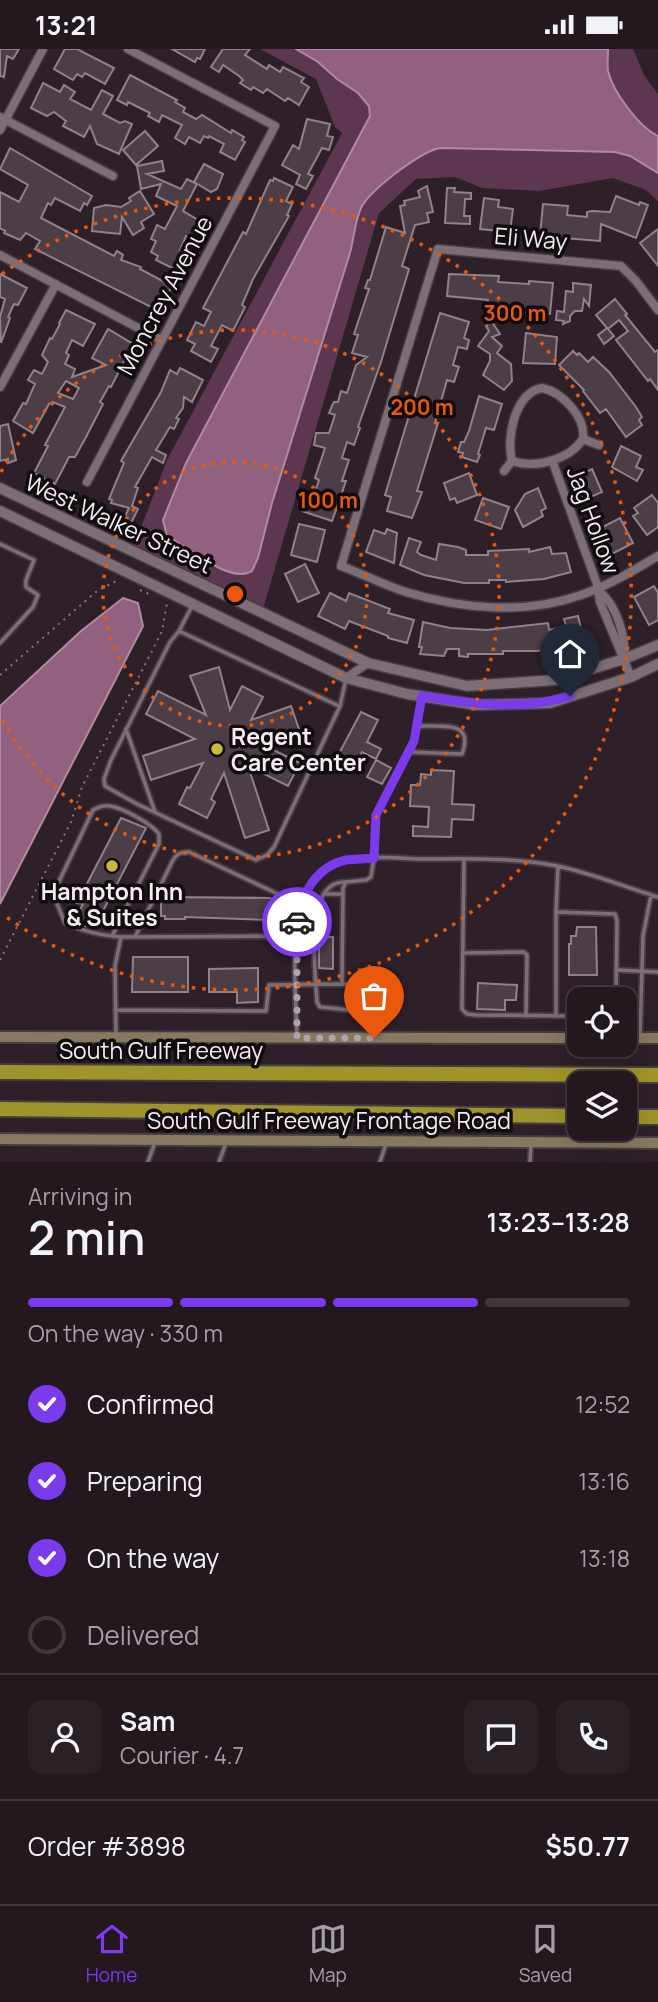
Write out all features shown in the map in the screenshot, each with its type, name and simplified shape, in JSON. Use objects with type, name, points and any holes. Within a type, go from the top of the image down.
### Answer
[{"type":"highway","name":"South Gulf Freeway","points":[[0,1072],[658,1075]]},
{"type":"highway","points":[[0,1109],[567,1116]]},
{"type":"highway","points":[[637,1117],[658,1117]]},
{"type":"main road","points":[[0,1037],[567,1038]]},
{"type":"main road","points":[[640,1038],[658,1038]]},
{"type":"main road","name":"South Gulf Freeway Frontage Road","points":[[0,1139],[658,1143]]},
{"type":"street","points":[[0,130],[3,118],[43,49]]},
{"type":"street","name":"Moncrey Avenue","points":[[87,482],[275,126],[128,49]]},
{"type":"street","points":[[3,118],[113,176]]},
{"type":"street","name":"Eli Way","points":[[599,590],[553,602],[491,608],[452,604],[405,592],[341,566],[438,249],[621,266],[658,310]]},
{"type":"street","points":[[0,255],[161,340]]},
{"type":"street","points":[[0,387],[56,284]]},
{"type":"street","name":"Jag Hollow","points":[[542,388],[559,395],[582,425],[583,439],[573,449],[552,460],[541,465],[512,461],[509,450],[522,402],[527,394],[542,388]]},
{"type":"street","points":[[583,439],[599,445]]},
{"type":"street","name":"Jag Hollow","points":[[552,460],[599,590],[600,602],[631,677]]},
{"type":"street","points":[[504,471],[512,461]]},
{"type":"street","name":"West Walker Street","points":[[0,488],[368,663],[467,686],[555,680],[624,659],[658,645]]},
{"type":"street","name":"West Walker Street","points":[[0,511],[346,678],[422,696],[477,705],[550,703],[631,677],[658,664]]},
{"type":"street","points":[[599,590],[658,556]]},
{"type":"street","points":[[346,678],[368,663]]},
{"type":"lane","points":[[0,544],[34,560],[26,587],[38,595],[33,607],[0,643]]},
{"type":"lane","points":[[193,604],[179,632],[170,642],[105,773],[105,786],[155,813],[256,860],[267,855],[274,847],[340,706],[346,678]]},
{"type":"lane","points":[[179,632],[340,706]]},
{"type":"lane","points":[[116,1010],[266,1011],[269,985],[297,983],[316,984],[342,984],[355,985],[354,1006],[349,1010],[320,1007],[317,1002],[316,984],[316,912],[327,889],[338,882],[366,880],[370,877],[374,858],[376,815],[414,741],[422,696]]},
{"type":"lane","points":[[408,752],[462,754],[467,741],[466,735],[458,728],[417,726]]},
{"type":"lane","points":[[126,729],[155,813]]},
{"type":"lane","points":[[112,936],[159,844],[159,834],[154,827],[112,806],[102,806],[93,810],[53,894],[65,923],[87,933],[112,936],[121,937],[296,936]]},
{"type":"lane","points":[[135,937],[172,862],[182,852],[189,852],[280,895],[279,936]]},
{"type":"lane","points":[[297,1038],[296,936],[302,899],[313,880],[344,860],[374,858],[524,861],[597,876],[658,897]]},
{"type":"lane","points":[[464,859],[462,1010],[475,1015],[567,1016]]},
{"type":"lane","points":[[556,1016],[558,866]]},
{"type":"lane","points":[[342,984],[342,894],[346,882]]},
{"type":"lane","points":[[323,894],[342,894]]},
{"type":"lane","points":[[640,1038],[643,936],[651,895]]},
{"type":"lane","points":[[556,912],[615,914],[616,987]]},
{"type":"lane","points":[[116,1037],[115,966],[121,937]]},
{"type":"lane","points":[[463,953],[527,955],[526,1016]]},
{"type":"lane","points":[[616,970],[658,972]]},
{"type":"lane","points":[[148,1162],[156,1140]]},
{"type":"lane","points":[[219,1162],[226,1141]]},
{"type":"lane","points":[[380,1162],[387,1142]]},
{"type":"lane","points":[[530,1162],[531,1142]]},
{"type":"path","points":[[0,675],[97,591],[119,579]]},
{"type":"path","points":[[0,960],[71,822],[82,787],[162,631],[167,603]]},
{"type":"shaded area","points":[[260,49],[633,49],[644,75],[658,94],[658,201],[646,190],[613,178],[539,191],[482,188],[455,177],[416,179],[379,213],[263,609],[133,548],[167,460],[342,133],[335,127],[316,79]]},
{"type":"shaded area","points":[[296,49],[608,49],[608,71],[615,89],[635,117],[658,136],[658,173],[630,156],[615,152],[440,148],[409,163],[376,190],[362,206],[358,217],[350,253],[272,503],[258,558],[252,571],[233,573],[221,569],[167,536],[163,520],[186,463],[370,116],[369,106],[358,93],[318,62]]},
{"type":"shaded area","points":[[123,598],[138,603],[143,626],[0,904],[0,706],[81,631]]},
{"type":"building","points":[[0,49],[19,49],[13,59],[7,56],[4,77],[0,76]]},
{"type":"building","points":[[65,49],[77,49],[114,68],[105,84],[85,73],[82,77],[77,74],[73,80],[54,69]]},
{"type":"building","points":[[172,49],[205,49],[200,59],[197,58],[195,62]]},
{"type":"building","points":[[223,49],[250,49],[245,55],[267,69],[269,65],[280,72],[283,67],[304,78],[301,82],[309,87],[299,105],[288,98],[285,101],[267,89],[263,93],[253,87],[251,90],[240,83],[243,80],[239,76],[223,65],[219,72],[211,67]]},
{"type":"building","points":[[130,75],[177,100],[175,102],[185,108],[183,112],[196,119],[202,115],[231,133],[232,130],[244,137],[242,140],[245,142],[235,160],[220,152],[224,144],[209,136],[204,136],[200,143],[189,137],[185,144],[175,138],[182,125],[162,115],[159,122],[148,116],[150,113],[128,102],[127,105],[117,100]]},
{"type":"building","points":[[43,83],[60,92],[64,85],[75,92],[70,99],[91,110],[102,90],[113,96],[103,114],[120,123],[125,121],[132,124],[119,154],[97,144],[90,126],[84,137],[63,126],[66,121],[54,112],[47,116],[31,108]]},
{"type":"building","points":[[307,119],[330,124],[327,136],[333,137],[329,150],[322,148],[308,174],[313,176],[306,189],[296,184],[300,175],[282,165],[293,145],[299,149]]},
{"type":"building","points":[[145,131],[158,146],[136,165],[123,150]]},
{"type":"building","points":[[10,148],[92,196],[80,211],[55,198],[51,205],[48,203],[41,218],[114,256],[117,251],[123,255],[121,260],[141,267],[140,269],[172,286],[159,311],[35,249],[40,241],[26,233],[20,240],[4,233],[0,228],[0,192],[19,202],[28,185],[0,169]]},
{"type":"building","points":[[162,161],[164,171],[147,174],[181,189],[187,179],[197,184],[183,211],[200,221],[190,239],[186,236],[174,269],[156,260],[158,256],[151,252],[156,241],[151,239],[157,225],[165,229],[177,206],[156,196],[161,184],[141,189],[137,166]]},
{"type":"building","points":[[204,164],[223,174],[217,189],[211,192],[194,182]]},
{"type":"building","points":[[274,178],[293,187],[286,201],[292,204],[287,215],[289,216],[253,279],[242,305],[245,307],[233,331],[222,325],[211,346],[218,349],[211,362],[191,351],[195,344],[187,340],[196,322],[204,326],[211,312],[203,308],[243,232],[246,234],[270,180],[273,181]]},
{"type":"building","points":[[427,186],[433,212],[427,213],[429,222],[415,225],[402,266],[409,269],[381,362],[354,445],[347,442],[342,458],[349,460],[342,481],[346,481],[332,521],[302,511],[307,496],[313,498],[319,480],[315,478],[325,448],[314,445],[316,433],[329,433],[335,415],[329,413],[334,402],[338,402],[341,391],[347,393],[356,365],[367,357],[352,353],[358,335],[354,334],[369,289],[365,288],[370,280],[386,227],[405,233],[400,206],[405,205],[404,201],[420,197],[418,191]]},
{"type":"building","points":[[447,188],[455,188],[454,192],[471,193],[471,199],[465,199],[464,216],[470,216],[470,224],[445,223]]},
{"type":"building","points":[[140,191],[154,214],[141,222],[144,228],[133,235],[122,217],[120,234],[92,231],[94,208],[106,205],[121,207]]},
{"type":"building","points":[[616,196],[639,205],[640,202],[648,205],[636,238],[601,224],[600,241],[540,236],[543,204],[568,206],[567,215],[587,217],[587,212],[610,212]]},
{"type":"building","points":[[484,198],[499,200],[498,207],[513,209],[510,232],[480,229]]},
{"type":"building","points":[[658,229],[658,266],[640,243]]},
{"type":"building","points":[[0,274],[27,288],[18,305],[14,304],[1,343],[0,317],[5,299],[0,297]]},
{"type":"building","points":[[449,274],[499,276],[498,282],[553,283],[550,314],[487,309],[488,300],[447,296]]},
{"type":"building","points":[[573,283],[591,285],[589,306],[584,299],[582,311],[575,311],[570,316],[570,321],[563,324],[564,321],[556,320],[557,311],[564,312],[566,291],[573,292]]},
{"type":"building","points":[[615,299],[655,352],[658,350],[658,390],[616,340],[628,331],[619,320],[608,329],[614,336],[604,344],[598,335],[607,328],[596,315]]},
{"type":"building","points":[[66,310],[95,324],[83,346],[72,340],[66,353],[69,355],[65,364],[75,369],[72,377],[106,365],[92,358],[108,329],[133,344],[111,387],[109,386],[100,402],[103,404],[75,457],[69,457],[55,484],[34,473],[65,407],[53,402],[49,404],[33,433],[13,421],[23,403],[26,404],[35,384],[28,380],[34,370],[42,374],[48,362],[42,355]],"holes":[[[66,381],[79,388],[73,399],[58,393]]]},
{"type":"building","points":[[440,313],[469,322],[464,338],[469,340],[467,349],[458,347],[453,365],[459,367],[454,382],[447,380],[435,423],[438,423],[417,491],[422,492],[412,518],[387,511],[391,497],[385,495]]},
{"type":"building","points":[[492,322],[500,334],[492,337],[502,346],[497,353],[511,364],[512,381],[504,390],[483,375],[490,361],[490,354],[478,346],[489,331],[486,326]]},
{"type":"building","points":[[526,333],[557,337],[555,364],[523,363]]},
{"type":"building","points":[[573,351],[588,362],[593,357],[609,372],[636,407],[642,417],[639,420],[642,425],[626,437],[606,409],[600,413],[584,390],[559,365]]},
{"type":"building","points":[[180,368],[203,380],[192,402],[184,397],[183,408],[176,418],[179,419],[174,429],[170,427],[156,450],[166,455],[163,463],[152,457],[135,487],[138,488],[132,506],[138,509],[131,523],[124,519],[129,508],[111,503],[112,500],[109,499],[124,463],[121,461],[161,392],[170,370],[177,374]]},
{"type":"building","points":[[479,396],[502,404],[494,430],[486,428],[477,462],[462,457],[463,453],[458,452],[469,431]]},
{"type":"building","points":[[8,424],[16,460],[8,463],[8,459],[0,461],[0,426]]},
{"type":"building","points":[[621,446],[641,456],[636,467],[643,470],[637,481],[612,467]]},
{"type":"building","points":[[592,469],[602,492],[584,500],[575,477]]},
{"type":"building","points":[[469,473],[477,495],[457,503],[455,498],[450,500],[444,483]]},
{"type":"building","points":[[538,488],[546,508],[541,511],[543,516],[523,527],[515,510],[525,494]]},
{"type":"building","points":[[652,495],[658,503],[658,527],[647,535],[633,516],[638,513],[634,508]]},
{"type":"building","points":[[483,498],[509,507],[501,529],[475,520]]},
{"type":"building","points":[[620,518],[633,543],[610,555],[595,531]]},
{"type":"building","points":[[299,524],[325,530],[317,562],[291,555]]},
{"type":"building","points":[[387,529],[397,533],[394,563],[366,552],[374,530],[385,534]]},
{"type":"building","points":[[409,538],[421,542],[417,552],[436,560],[439,544],[466,550],[466,555],[529,549],[529,552],[550,547],[552,554],[566,553],[571,572],[544,579],[506,582],[489,580],[489,583],[464,583],[424,575],[400,565]]},
{"type":"building","points":[[305,564],[319,593],[298,602],[285,574]]},
{"type":"building","points":[[654,586],[658,593],[658,620],[649,625],[634,597]]},
{"type":"building","points":[[330,593],[346,601],[349,593],[390,609],[388,613],[414,620],[407,643],[349,621],[345,629],[318,616]]},
{"type":"building","points":[[578,616],[586,648],[569,651],[561,651],[560,648],[503,651],[503,654],[468,654],[468,657],[459,656],[459,649],[447,649],[444,656],[420,654],[423,622],[450,628],[487,630],[548,623],[549,630],[566,626],[564,619]]},
{"type":"building","name":"Regent Care Center","points":[[219,667],[230,710],[242,686],[263,697],[251,720],[291,706],[300,732],[261,744],[300,763],[288,786],[248,766],[269,830],[245,838],[224,773],[211,799],[215,802],[207,818],[179,804],[203,763],[151,780],[143,756],[195,739],[146,714],[158,691],[206,715],[190,676]]},
{"type":"building","points":[[361,712],[378,720],[367,742],[381,749],[376,759],[362,752],[352,770],[335,761]]},
{"type":"building","points":[[376,760],[391,768],[382,784],[367,777]]},
{"type":"building","points":[[431,770],[454,771],[452,804],[474,805],[473,820],[452,819],[451,837],[413,836],[413,826],[428,827],[429,807],[410,806],[411,785],[420,785],[421,774],[431,775]]},
{"type":"building","name":"Hampton Inn & Suites","points":[[121,818],[146,828],[102,913],[96,912],[88,927],[74,922],[83,904],[77,903]]},
{"type":"building","points":[[161,898],[269,898],[273,899],[273,917],[268,916],[268,920],[185,917],[165,919],[165,916],[161,916]]},
{"type":"building","points":[[577,927],[596,927],[597,975],[569,975],[569,944],[571,936],[576,936]]},
{"type":"building","points":[[319,937],[333,937],[333,969],[319,968]]},
{"type":"building","points":[[133,957],[188,957],[188,992],[132,992]]},
{"type":"building","points":[[258,968],[258,1002],[237,1003],[237,992],[209,992],[209,969]]},
{"type":"building","points":[[478,983],[517,985],[516,1000],[505,1000],[505,1010],[477,1009]]},
{"type":"way so far","points":[[297,922],[297,1038],[374,1038]]},
{"type":"place","name":"Regent Care Center","points":[[217,749]]},
{"type":"place","name":"Hampton Inn & Suites","points":[[112,866]]},
{"type":"route","points":[[297,922],[302,899],[313,880],[344,860],[374,858],[376,815],[414,741],[422,696],[477,705],[550,703],[570,696]]}]
